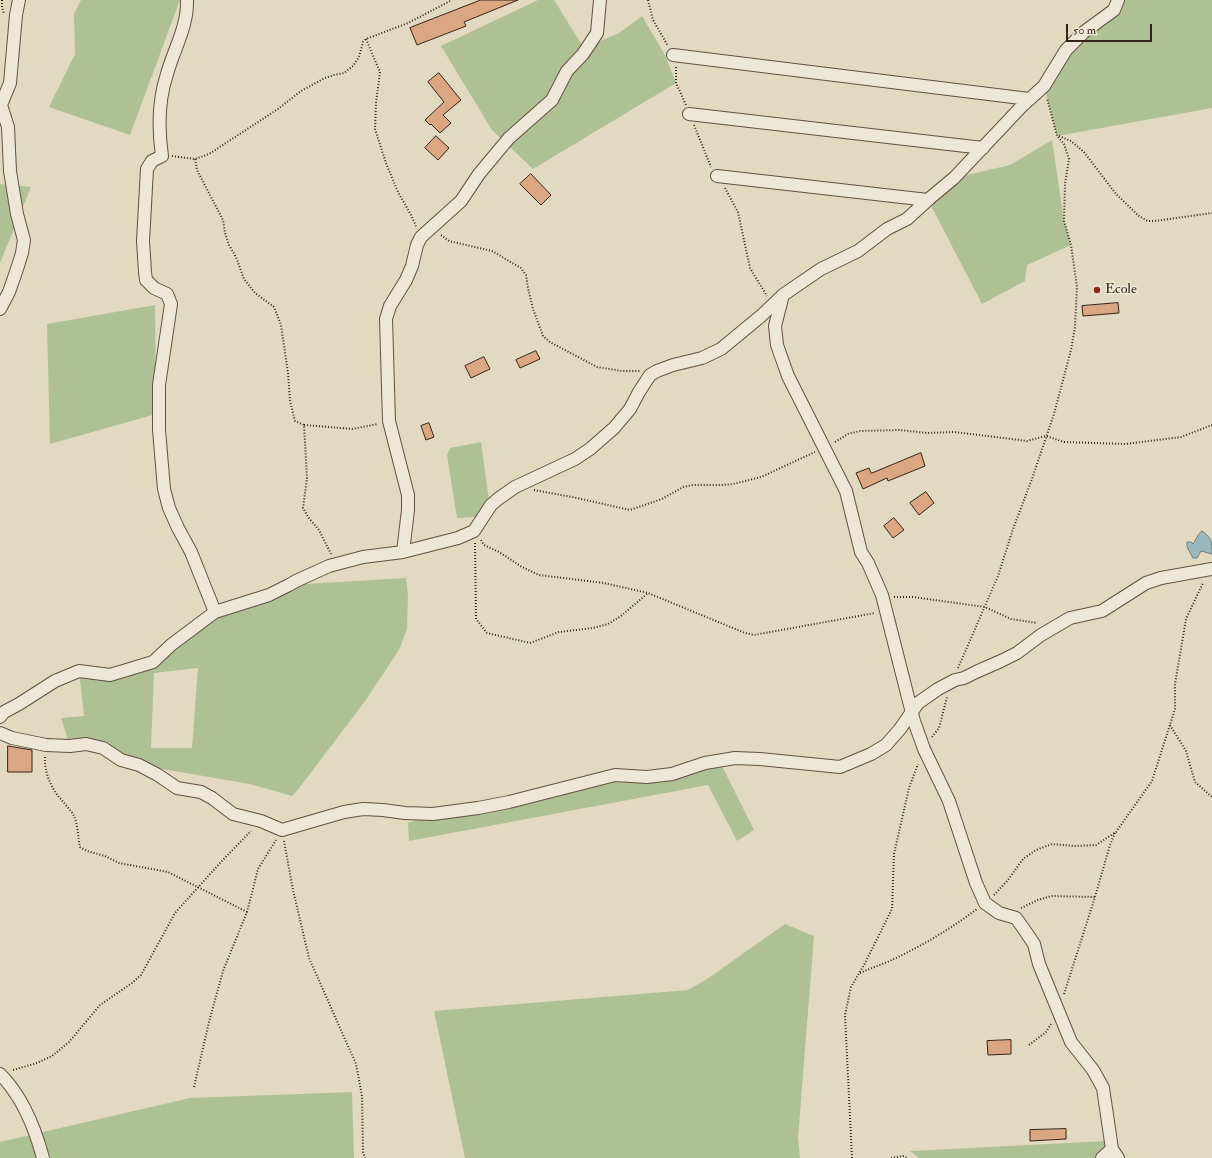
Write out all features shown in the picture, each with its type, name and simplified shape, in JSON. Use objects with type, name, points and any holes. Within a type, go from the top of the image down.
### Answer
[{"type":"street","points":[[0,309],[9,292],[17,269],[24,240],[17,214],[10,170],[8,127],[1,104],[10,83],[16,15],[19,0]]},
{"type":"street","points":[[187,0],[185,23],[162,90],[159,121],[162,156],[152,161],[147,169],[142,241],[146,280],[154,288],[167,294],[171,304],[159,385],[159,430],[164,489],[169,508],[191,552],[215,612]]},
{"type":"street","points":[[403,552],[408,510],[408,495],[389,421],[386,319],[390,306],[406,280],[412,266],[417,245],[425,233],[461,201],[479,174],[509,138],[552,100],[567,71],[583,54],[597,33],[600,0]]},
{"type":"street","points":[[0,718],[4,712],[55,681],[79,671],[110,675],[153,662],[171,645],[215,612],[269,595],[296,581],[336,564],[403,552],[458,538],[474,531],[491,505],[498,499],[515,487],[575,459],[590,449],[614,428],[630,409],[650,376],[656,371],[702,358],[721,350],[773,306],[783,295],[821,269],[858,250],[888,229],[907,219],[954,178],[1023,105],[1044,86],[1066,50],[1084,32],[1114,10],[1118,0]]},
{"type":"street","points":[[672,55],[1029,99]]},
{"type":"street","points":[[690,114],[983,148]]},
{"type":"street","points":[[717,176],[928,200]]},
{"type":"street","points":[[783,295],[775,326],[777,345],[788,376],[846,491],[861,552],[868,563],[882,595],[912,711],[924,749],[949,802],[976,883],[986,902],[999,913],[1016,918],[1034,944],[1039,964],[1071,1042],[1093,1070],[1103,1088],[1115,1154],[1102,1158]]},
{"type":"street","points":[[0,733],[12,738],[46,745],[70,746],[86,744],[103,748],[121,760],[139,765],[158,775],[177,788],[201,792],[212,798],[233,814],[261,821],[282,830],[344,812],[363,809],[433,814],[478,808],[509,802],[615,775],[647,777],[672,774],[705,763],[735,758],[840,767],[871,754],[886,745],[900,729],[918,703],[938,689],[1017,653],[1041,635],[1070,618],[1102,611],[1146,583],[1161,578],[1211,569]]},
{"type":"street","points":[[0,1074],[8,1082],[27,1112],[43,1158]]},
{"type":"path","points":[[162,156],[195,159],[203,157],[278,108],[301,91],[334,75],[344,73],[353,66],[359,57],[363,42],[366,39],[408,23],[452,0]]},
{"type":"path","points":[[648,0],[653,20],[676,63],[676,82],[710,166],[738,212],[750,268],[773,306]]},
{"type":"path","points":[[366,39],[380,72],[376,103],[375,129],[386,163],[398,192],[411,215],[425,233],[450,241],[492,251],[521,268],[526,275],[533,309],[543,336],[550,342],[597,367],[622,371],[656,371]]},
{"type":"path","points":[[852,1158],[845,1016],[851,987],[892,909],[894,854],[910,788],[924,749],[939,728],[947,697],[955,680],[960,663],[998,576],[1054,414],[1071,350],[1077,304],[1077,287],[1071,245],[1064,221],[1065,184],[1070,159],[1064,144],[1057,136],[1044,86]]},
{"type":"path","points":[[1057,136],[1071,141],[1084,152],[1116,194],[1139,216],[1148,221],[1212,213]]},
{"type":"path","points":[[195,159],[198,170],[222,220],[229,245],[236,257],[244,279],[255,293],[274,307],[281,325],[288,373],[290,401],[295,421],[304,425],[352,429],[389,421]]},
{"type":"path","points":[[304,425],[307,478],[303,508],[308,518],[319,530],[336,564]]},
{"type":"path","points":[[515,487],[630,510],[662,499],[683,487],[693,485],[728,485],[761,476],[825,448],[848,434],[860,431],[900,430],[927,433],[955,432],[1027,441],[1046,436],[1064,442],[1125,444],[1181,437],[1212,426]]},
{"type":"path","points":[[474,531],[476,620],[487,633],[530,643],[559,632],[593,628],[608,624],[621,616],[648,593]]},
{"type":"path","points":[[474,531],[484,545],[539,575],[604,583],[648,593],[745,633],[754,635],[886,611]]},
{"type":"path","points":[[1029,1045],[1046,1032],[1058,1013],[1110,845],[1116,832],[1152,781],[1175,709],[1175,684],[1186,619],[1211,569]]},
{"type":"path","points":[[882,595],[985,607],[1011,619],[1038,623]]},
{"type":"path","points":[[1170,725],[1186,751],[1195,782],[1212,797]]},
{"type":"path","points":[[46,745],[44,765],[50,782],[59,798],[70,809],[75,817],[80,847],[119,863],[168,872],[247,912]]},
{"type":"path","points":[[0,1074],[37,1063],[52,1056],[69,1042],[100,1005],[132,984],[141,975],[175,913],[244,837],[261,821]]},
{"type":"path","points":[[194,1087],[209,1022],[223,971],[247,912],[258,869],[282,830]]},
{"type":"path","points":[[282,830],[293,890],[310,958],[356,1064],[362,1096],[363,1152],[366,1158]]},
{"type":"path","points":[[859,973],[900,956],[952,926],[986,902],[1008,880],[1023,859],[1036,850],[1052,844],[1074,846],[1096,845],[1116,832]]},
{"type":"path","points":[[1019,908],[1051,896],[1095,897]]},
{"type":"path","points":[[890,1158],[903,1156],[907,1158]]},
{"type":"green space","points":[[81,0],[180,0],[130,135],[49,107],[75,54],[74,14]]},
{"type":"green space","points":[[538,0],[554,0],[584,48],[619,33],[642,16],[665,55],[676,83],[533,169],[492,130],[441,46]]},
{"type":"green space","points":[[1118,0],[1212,0],[1212,108],[1057,136],[1044,86],[1066,50]]},
{"type":"green space","points":[[1052,140],[1064,221],[1071,245],[1027,265],[1025,281],[982,304],[928,200],[954,178],[1010,165]]},
{"type":"green space","points":[[0,184],[31,187],[0,263]]},
{"type":"green space","points":[[155,305],[156,414],[50,444],[47,324]]},
{"type":"green space","points":[[481,442],[489,501],[477,517],[457,518],[447,455],[450,448]]},
{"type":"green space","points":[[406,578],[408,596],[407,629],[399,650],[366,700],[292,796],[250,784],[139,765],[103,748],[70,746],[61,718],[84,716],[79,671],[110,675],[153,662],[210,615],[289,585]],"holes":[[[198,668],[192,748],[151,748],[154,673]]]},
{"type":"green space","points":[[719,760],[754,830],[737,841],[708,785],[409,841],[408,823],[433,814],[615,775],[647,777]]},
{"type":"green space","points":[[785,924],[814,936],[798,1138],[800,1158],[465,1158],[434,1011],[688,990],[707,979]]},
{"type":"green space","points":[[352,1092],[354,1158],[0,1158],[0,1142],[190,1098]]},
{"type":"green space","points":[[1107,1141],[1105,1155],[1102,1158],[919,1158],[910,1151]]},
{"type":"water","points":[[1202,531],[1211,541],[1212,554],[1201,551],[1197,558],[1193,558],[1187,547],[1187,542],[1191,542],[1193,544]]},
{"type":"building","points":[[481,0],[518,0],[464,22],[466,26],[417,45],[410,28]]},
{"type":"building","points":[[439,73],[461,100],[443,115],[451,123],[440,133],[425,120],[444,102],[428,82]]},
{"type":"building","points":[[436,136],[449,148],[438,160],[425,148]]},
{"type":"building","points":[[531,174],[551,195],[541,205],[520,184]]},
{"type":"building","points":[[1118,303],[1119,313],[1083,316],[1082,306]]},
{"type":"building","points":[[536,351],[540,359],[520,368],[516,360]]},
{"type":"building","points":[[484,357],[490,369],[471,378],[465,366]]},
{"type":"building","points":[[429,423],[434,437],[426,440],[421,426]]},
{"type":"building","points":[[921,453],[925,466],[888,481],[887,478],[863,489],[856,473],[869,468],[871,473]]},
{"type":"building","points":[[926,492],[934,503],[919,515],[910,503]]},
{"type":"building","points":[[894,518],[904,530],[893,538],[884,526]]},
{"type":"building","points":[[8,746],[32,750],[32,772],[8,772]]},
{"type":"building","points":[[1011,1040],[1011,1054],[988,1055],[987,1041]]},
{"type":"building","points":[[1066,1129],[1066,1139],[1030,1141],[1030,1130]]},
{"type":"place","name":"Ecole","points":[[1097,290]]}]
